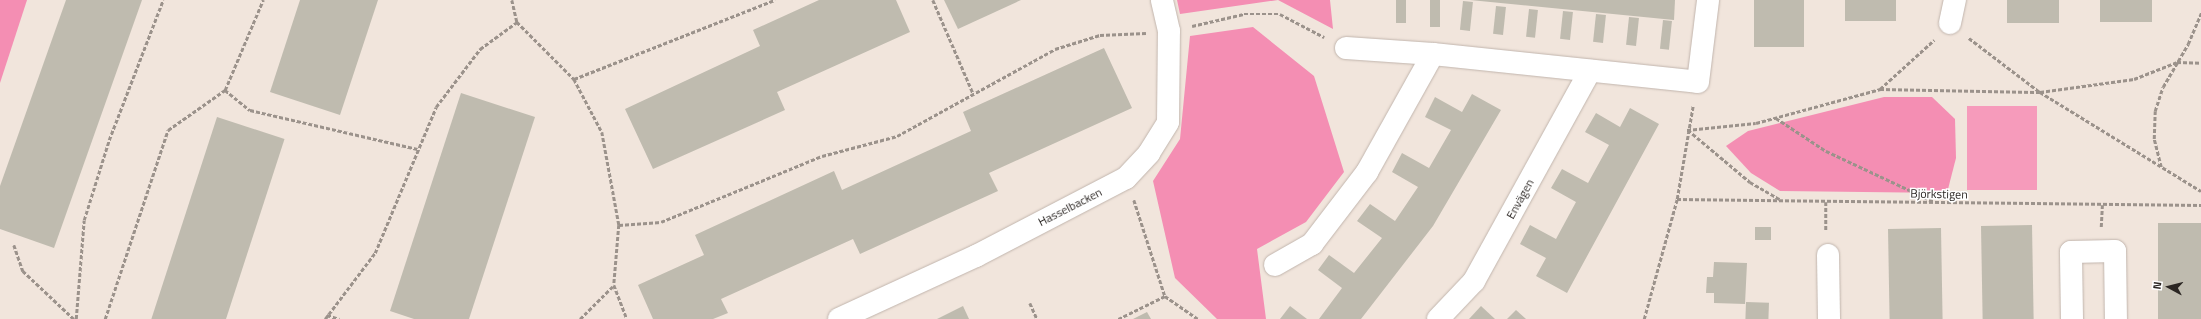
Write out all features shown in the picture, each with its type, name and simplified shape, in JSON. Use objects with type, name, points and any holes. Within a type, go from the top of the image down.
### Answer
[{"type":"street","name":"Hasselbacken","points":[[839,319],[976,256],[1126,178],[1149,153],[1168,122],[1169,31],[1162,0]]},
{"type":"street","points":[[1346,48],[1433,54],[1698,82],[1708,0]]},
{"type":"street","points":[[1950,23],[1955,0]]},
{"type":"street","points":[[1276,265],[1312,244],[1367,172],[1433,54]]},
{"type":"street","name":"Envägen","points":[[1438,319],[1474,281],[1590,71]]},
{"type":"street","points":[[2072,319],[2071,252],[2115,251],[2116,319]]},
{"type":"street","points":[[1828,255],[1829,319]]},
{"type":"path","points":[[75,319],[84,220],[109,140],[163,0]]},
{"type":"path","points":[[104,319],[168,130],[225,90],[263,0]]},
{"type":"path","points":[[512,0],[517,22],[574,79],[602,132],[619,225],[614,285],[627,319]]},
{"type":"path","points":[[574,79],[775,0]]},
{"type":"path","points":[[933,0],[973,93]]},
{"type":"path","points":[[2161,167],[2154,139],[2155,111],[2163,87],[2201,13]]},
{"type":"path","points":[[619,225],[661,222],[822,156],[897,136],[1055,49],[1100,35],[1169,31],[1244,14],[1280,14],[1346,48]]},
{"type":"path","points":[[325,319],[375,253],[436,107],[480,49],[517,22]]},
{"type":"path","points":[[1880,89],[1910,64],[1950,23],[2040,92],[2201,191]]},
{"type":"path","points":[[1688,130],[1756,123],[1880,89],[2040,92],[2134,79],[2177,62],[2201,63]]},
{"type":"path","points":[[1644,319],[1677,199],[1688,130],[1698,82]]},
{"type":"path","points":[[225,90],[250,110],[418,149]]},
{"type":"path","points":[[1775,118],[1826,151],[1937,203]]},
{"type":"path","points":[[1688,130],[1750,182],[1783,201]]},
{"type":"path","points":[[1126,178],[1164,296],[1198,319]]},
{"type":"path","name":"Björkstigen","points":[[1677,199],[1826,202],[2201,205]]},
{"type":"path","points":[[1825,218],[1826,202]]},
{"type":"path","points":[[2102,204],[2102,219]]},
{"type":"path","points":[[14,246],[23,271],[75,319]]},
{"type":"path","points":[[580,319],[614,285]]},
{"type":"path","points":[[1118,319],[1164,296]]},
{"type":"path","points":[[1030,303],[1038,319]]},
{"type":"path","points":[[327,315],[339,319]]},
{"type":"shaded area","points":[[0,0],[27,0],[0,83]]},
{"type":"shaded area","points":[[1177,0],[1278,0],[1180,14]]},
{"type":"shaded area","points":[[1278,0],[1330,0],[1333,29]]},
{"type":"shaded area","points":[[1253,27],[1314,76],[1344,172],[1306,222],[1257,249],[1266,319],[1217,319],[1175,278],[1153,181],[1180,139],[1190,36]]},
{"type":"shaded area","points":[[1884,97],[1932,97],[1955,119],[1956,158],[1947,193],[1780,191],[1751,173],[1726,146],[1748,131]]},
{"type":"shaded area","points":[[1967,106],[2037,106],[2037,190],[1967,190]]},
{"type":"building","points":[[66,0],[142,0],[54,248],[0,229],[0,186]]},
{"type":"building","points":[[300,0],[378,0],[340,115],[270,92]]},
{"type":"building","points":[[819,0],[896,0],[910,32],[777,92],[785,110],[653,169],[625,109],[760,46],[753,30]]},
{"type":"building","points":[[944,0],[1021,0],[958,29]]},
{"type":"building","points":[[1396,0],[1406,0],[1406,23],[1396,23]]},
{"type":"building","points":[[1430,0],[1440,0],[1440,27],[1430,27]]},
{"type":"building","points":[[1470,0],[1675,0],[1674,20]]},
{"type":"building","points":[[1754,0],[1804,0],[1804,47],[1754,47]]},
{"type":"building","points":[[1845,0],[1896,0],[1896,21],[1845,21]]},
{"type":"building","points":[[2007,0],[2059,0],[2059,23],[2007,23]]},
{"type":"building","points":[[2100,0],[2152,0],[2152,22],[2100,22]]},
{"type":"building","points":[[1463,1],[1473,2],[1470,31],[1460,30]]},
{"type":"building","points":[[1496,6],[1506,7],[1503,35],[1493,34]]},
{"type":"building","points":[[1529,9],[1538,10],[1535,38],[1526,37]]},
{"type":"building","points":[[1563,11],[1573,12],[1570,40],[1560,39]]},
{"type":"building","points":[[1596,14],[1606,15],[1603,43],[1593,42]]},
{"type":"building","points":[[1629,17],[1639,18],[1636,46],[1626,45]]},
{"type":"building","points":[[1663,20],[1672,21],[1669,50],[1660,49]]},
{"type":"building","points":[[1104,48],[1132,108],[989,173],[998,191],[860,254],[853,239],[721,299],[728,313],[713,319],[653,319],[638,285],[704,255],[695,235],[834,171],[842,190],[971,131],[963,112]]},
{"type":"building","points":[[461,93],[535,117],[469,319],[414,319],[390,311]]},
{"type":"building","points":[[1472,94],[1501,110],[1433,226],[1361,319],[1319,319],[1342,288],[1318,270],[1329,255],[1354,273],[1382,238],[1357,221],[1370,204],[1395,221],[1418,187],[1392,172],[1402,153],[1429,168],[1451,130],[1425,117],[1435,97],[1462,112]]},
{"type":"building","points":[[1630,108],[1659,124],[1567,293],[1536,276],[1546,258],[1520,244],[1530,225],[1556,239],[1576,202],[1551,188],[1562,169],[1588,183],[1609,145],[1585,132],[1596,113],[1620,127]]},
{"type":"building","points":[[217,117],[285,139],[226,319],[151,319]]},
{"type":"building","points":[[2158,223],[2201,223],[2201,319],[2158,319]]},
{"type":"building","points":[[2032,225],[2034,319],[1983,319],[1981,226]]},
{"type":"building","points":[[1755,227],[1771,227],[1771,240],[1755,240]]},
{"type":"building","points":[[1941,228],[1943,319],[1890,319],[1888,229]]},
{"type":"building","points":[[1714,262],[1747,263],[1745,304],[1714,303],[1714,293],[1706,293],[1707,277],[1713,277]]},
{"type":"building","points":[[1746,302],[1769,303],[1768,319],[1745,319]]},
{"type":"building","points":[[963,306],[969,319],[937,319]]},
{"type":"building","points":[[1290,306],[1307,319],[1280,319]]},
{"type":"building","points":[[1481,306],[1495,319],[1469,319]]},
{"type":"building","points":[[1516,310],[1526,319],[1507,319]]},
{"type":"building","points":[[1147,312],[1151,319],[1133,319]]}]
